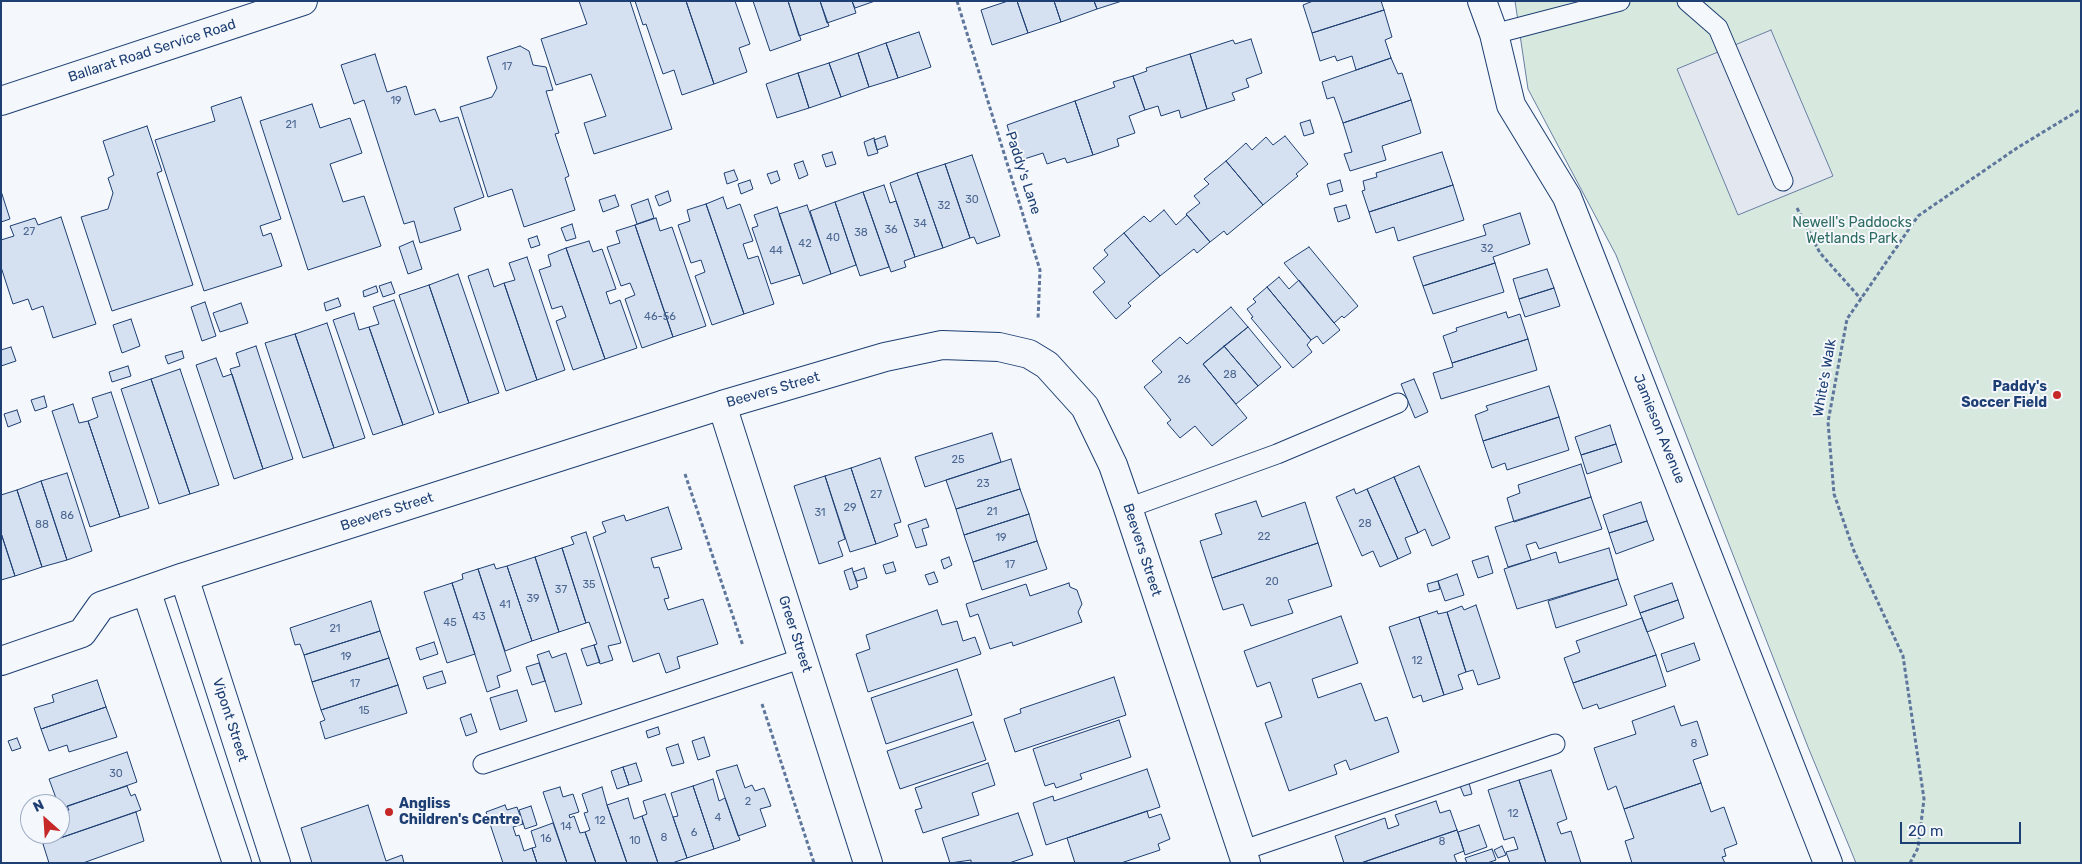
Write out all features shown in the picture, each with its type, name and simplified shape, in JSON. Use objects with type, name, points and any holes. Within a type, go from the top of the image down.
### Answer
[{"type":"street","name":"Ballarat Road Service Road","points":[[1,101],[304,1]]},
{"type":"street","name":"Jamieson Avenue","points":[[1482,1],[1494,34],[1511,105],[1567,197],[1828,863]]},
{"type":"street","name":"Beevers Street","points":[[1,661],[82,633],[101,606],[146,590],[722,405],[885,357],[942,346],[998,347],[1029,354],[1059,377],[1085,407],[1113,465],[1243,857]]},
{"type":"street","name":"Greer Street","points":[[722,405],[868,863]]},
{"type":"street","name":"Vipont Street","points":[[184,577],[276,863]]},
{"type":"street","points":[[146,590],[237,863]]},
{"type":"lane","points":[[1494,34],[1620,1]]},
{"type":"lane","points":[[1687,1],[1718,28],[1783,181]]},
{"type":"lane","points":[[1128,508],[1276,454],[1398,403]]},
{"type":"lane","points":[[483,764],[803,658]]},
{"type":"lane","points":[[1243,857],[1554,744]]},
{"type":"path","name":"Paddy's Lane","points":[[957,1],[1040,270],[1037,329],[1029,354]]},
{"type":"path","name":"White's Walk","points":[[1910,863],[1918,848],[1924,799],[1903,656],[1854,551],[1834,494],[1828,422],[1847,319],[1918,216],[2017,148],[2081,109]]},
{"type":"path","points":[[1783,181],[1820,253],[1861,300]]},
{"type":"green space","name":"Newell's Paddocks Wetlands Park","points":[[1515,1],[2081,1],[2081,863],[1856,863],[1808,747],[1616,255],[1528,89]]},
{"type":"shaded area","points":[[1771,30],[1833,176],[1738,215],[1677,69]]},
{"type":"building","points":[[579,1],[630,1],[672,129],[594,154],[584,123],[606,116],[591,74],[556,85],[541,39],[587,24]]},
{"type":"building","points":[[635,1],[686,1],[714,84],[682,95],[674,70],[663,74],[646,24],[643,25]]},
{"type":"building","points":[[686,1],[735,1],[750,44],[739,48],[747,72],[714,84]]},
{"type":"building","points":[[753,1],[788,1],[801,40],[770,51]]},
{"type":"building","points":[[788,1],[820,1],[829,26],[799,36]]},
{"type":"building","points":[[820,1],[852,1],[856,13],[827,23]]},
{"type":"building","points":[[852,1],[875,1],[855,8]]},
{"type":"building","points":[[1008,1],[1017,1],[1028,33],[992,45],[981,10]]},
{"type":"building","points":[[1017,1],[1054,1],[1061,22],[1028,33]]},
{"type":"building","points":[[1054,1],[1094,1],[1097,9],[1061,22]]},
{"type":"building","points":[[1094,1],[1122,1],[1097,9]]},
{"type":"building","points":[[1313,1],[1381,1],[1384,10],[1312,33],[1303,5]]},
{"type":"building","points":[[1384,10],[1392,37],[1385,40],[1391,58],[1356,70],[1352,56],[1337,61],[1335,56],[1320,61],[1312,33]]},
{"type":"building","points":[[919,32],[931,67],[898,78],[886,43]]},
{"type":"building","points":[[1251,39],[1262,73],[1246,79],[1249,87],[1232,93],[1235,100],[1207,109],[1190,54],[1233,40],[1235,44]]},
{"type":"building","points":[[886,43],[898,78],[869,87],[858,53]]},
{"type":"building","points":[[520,46],[529,51],[533,65],[546,67],[553,90],[546,91],[559,133],[555,134],[569,176],[565,178],[575,210],[524,227],[512,189],[488,197],[460,107],[492,97],[497,88],[487,57]]},
{"type":"building","points":[[858,53],[869,87],[841,97],[829,63]]},
{"type":"building","points":[[375,54],[387,92],[406,86],[415,115],[435,109],[440,122],[458,117],[484,197],[454,208],[461,230],[420,243],[414,221],[404,224],[364,100],[354,104],[341,65]]},
{"type":"building","points":[[1190,54],[1207,109],[1181,118],[1179,110],[1161,116],[1158,106],[1145,110],[1133,76],[1147,71],[1146,68]]},
{"type":"building","points":[[1391,58],[1398,74],[1402,73],[1411,100],[1343,123],[1334,97],[1327,99],[1322,82]]},
{"type":"building","points":[[829,63],[841,97],[809,108],[798,73]]},
{"type":"building","points":[[798,73],[809,108],[777,118],[766,84]]},
{"type":"building","points":[[1133,76],[1145,110],[1129,116],[1135,133],[1117,139],[1119,146],[1093,155],[1075,101],[1115,87],[1113,82]]},
{"type":"building","points":[[241,97],[281,219],[260,226],[263,236],[271,233],[282,266],[204,291],[155,140],[215,121],[211,107]]},
{"type":"building","points":[[1411,100],[1421,133],[1382,146],[1386,160],[1350,171],[1344,154],[1352,152],[1343,123]]},
{"type":"building","points":[[1075,101],[1093,155],[1067,163],[1065,158],[1047,164],[1043,153],[1018,161],[1007,125]]},
{"type":"building","points":[[312,104],[320,128],[350,118],[362,153],[330,164],[343,202],[364,196],[381,246],[308,270],[260,121]]},
{"type":"building","points":[[1310,120],[1314,133],[1304,136],[1300,123]]},
{"type":"building","points":[[147,126],[162,171],[157,173],[193,285],[112,311],[81,217],[108,209],[113,193],[108,178],[114,175],[103,141]]},
{"type":"building","points":[[885,136],[888,146],[877,150],[874,140]]},
{"type":"building","points":[[1285,136],[1308,164],[1296,174],[1298,176],[1263,205],[1226,161],[1246,143],[1252,150],[1266,137],[1273,145]]},
{"type":"building","points":[[874,138],[878,153],[868,156],[864,142]]},
{"type":"building","points":[[832,152],[836,164],[826,167],[822,155]]},
{"type":"building","points":[[1442,152],[1453,185],[1369,212],[1362,191],[1365,190],[1363,181],[1377,177],[1376,173]]},
{"type":"building","points":[[972,155],[1000,236],[977,244],[974,237],[970,238],[945,164]]},
{"type":"building","points":[[803,161],[808,175],[799,179],[794,164]]},
{"type":"building","points":[[1226,161],[1263,205],[1227,235],[1224,231],[1210,242],[1186,214],[1200,203],[1194,196],[1209,184],[1204,179]]},
{"type":"building","points":[[945,164],[970,238],[943,248],[917,173]]},
{"type":"building","points":[[734,170],[738,180],[727,184],[724,173]]},
{"type":"building","points":[[777,171],[780,180],[771,184],[767,174]]},
{"type":"building","points":[[917,173],[943,248],[915,257],[890,183]]},
{"type":"building","points":[[750,180],[753,189],[741,194],[738,184]]},
{"type":"building","points":[[1340,180],[1343,191],[1330,195],[1327,184]]},
{"type":"building","points":[[884,185],[890,203],[896,201],[915,257],[904,261],[906,267],[891,272],[863,192]]},
{"type":"building","points":[[1453,185],[1464,220],[1398,241],[1394,227],[1376,233],[1369,212]]},
{"type":"building","points":[[1,191],[10,219],[1,222]]},
{"type":"building","points":[[668,191],[671,201],[659,206],[655,196]]},
{"type":"building","points":[[863,192],[889,267],[860,276],[835,202]]},
{"type":"building","points":[[615,195],[619,206],[603,212],[599,200]]},
{"type":"building","points":[[723,197],[727,209],[740,204],[753,241],[743,244],[748,259],[758,256],[774,304],[744,314],[706,204]]},
{"type":"building","points":[[648,199],[654,218],[637,224],[631,205]]},
{"type":"building","points":[[835,202],[856,265],[831,274],[810,211]]},
{"type":"building","points":[[706,204],[744,314],[712,325],[695,276],[705,272],[701,260],[691,263],[678,225],[690,221],[687,210]]},
{"type":"building","points":[[807,205],[831,274],[803,284],[779,214]]},
{"type":"building","points":[[1346,205],[1350,218],[1338,222],[1334,208]]},
{"type":"building","points":[[777,207],[800,275],[771,284],[752,228],[758,226],[754,215]]},
{"type":"building","points":[[1164,210],[1176,225],[1187,215],[1210,242],[1197,253],[1194,249],[1160,276],[1124,233],[1144,216],[1150,222]]},
{"type":"building","points":[[1520,213],[1530,244],[1493,257],[1495,263],[1423,286],[1413,257],[1486,235],[1483,225]]},
{"type":"building","points":[[61,217],[96,324],[53,338],[43,306],[32,310],[28,299],[13,304],[1,267],[1,240],[14,236],[10,226],[35,218],[38,225]]},
{"type":"building","points":[[656,218],[660,231],[672,227],[706,326],[673,337],[635,225]]},
{"type":"building","points":[[572,224],[576,238],[566,241],[561,228]]},
{"type":"building","points":[[635,225],[673,337],[642,348],[625,299],[635,295],[630,283],[621,286],[607,247],[620,243],[616,231]]},
{"type":"building","points":[[1124,233],[1160,276],[1128,303],[1131,306],[1116,319],[1093,292],[1105,282],[1093,268],[1108,255],[1104,250]]},
{"type":"building","points":[[537,236],[540,245],[531,248],[528,239]]},
{"type":"building","points":[[413,241],[422,269],[408,274],[399,247]]},
{"type":"building","points":[[589,241],[593,252],[602,249],[616,289],[606,292],[610,304],[620,300],[637,348],[605,359],[566,248]]},
{"type":"building","points":[[1309,247],[1358,306],[1344,318],[1342,316],[1334,323],[1284,263]]},
{"type":"building","points":[[566,248],[605,359],[573,370],[556,321],[566,317],[562,306],[552,309],[539,270],[551,266],[548,255]]},
{"type":"building","points":[[527,257],[565,370],[537,380],[504,283],[515,280],[509,263]]},
{"type":"building","points":[[1495,263],[1504,292],[1433,314],[1423,286]]},
{"type":"building","points":[[488,269],[494,287],[504,283],[537,380],[506,391],[468,276]]},
{"type":"building","points":[[1547,269],[1554,288],[1519,299],[1513,279]]},
{"type":"building","points":[[458,274],[499,393],[469,403],[429,285]]},
{"type":"building","points":[[1279,277],[1289,289],[1299,280],[1340,330],[1323,344],[1317,336],[1311,340],[1267,287]]},
{"type":"building","points":[[391,282],[395,293],[383,297],[379,286]]},
{"type":"building","points":[[429,285],[469,403],[439,413],[399,295]]},
{"type":"building","points":[[376,286],[378,292],[364,297],[363,291]]},
{"type":"building","points":[[1267,287],[1311,340],[1307,345],[1312,352],[1293,368],[1251,318],[1253,317],[1247,309],[1256,302],[1253,299]]},
{"type":"building","points":[[1554,288],[1560,306],[1525,317],[1519,299]]},
{"type":"building","points":[[338,298],[341,306],[326,311],[324,303]]},
{"type":"building","points":[[394,300],[434,414],[403,425],[369,327],[379,324],[373,307]]},
{"type":"building","points":[[205,302],[216,336],[202,341],[191,307]]},
{"type":"building","points":[[241,303],[248,323],[220,332],[213,313]]},
{"type":"building","points":[[1231,307],[1248,327],[1203,364],[1247,418],[1212,446],[1195,426],[1180,438],[1167,423],[1171,420],[1144,387],[1162,372],[1152,361],[1180,337],[1187,344]]},
{"type":"building","points":[[1506,312],[1508,318],[1520,314],[1528,339],[1452,363],[1443,336],[1457,331],[1456,328]]},
{"type":"building","points":[[354,313],[359,330],[369,327],[403,425],[373,435],[333,320]]},
{"type":"building","points":[[131,319],[140,346],[122,353],[113,325]]},
{"type":"building","points":[[327,323],[365,438],[334,448],[295,334]]},
{"type":"building","points":[[1248,327],[1281,367],[1258,386],[1224,346]]},
{"type":"building","points":[[295,334],[334,448],[303,458],[265,343]]},
{"type":"building","points":[[1528,339],[1537,370],[1441,399],[1433,373],[1453,367],[1452,363]]},
{"type":"building","points":[[256,346],[293,459],[263,469],[230,369],[240,366],[236,353]]},
{"type":"building","points":[[1224,346],[1258,386],[1236,404],[1203,364]]},
{"type":"building","points":[[11,347],[16,361],[1,366],[1,350]]},
{"type":"building","points":[[182,351],[184,358],[168,364],[165,356]]},
{"type":"building","points":[[216,358],[223,377],[232,374],[263,469],[234,479],[196,365]]},
{"type":"building","points":[[128,366],[131,376],[112,382],[109,372]]},
{"type":"building","points":[[180,369],[219,485],[190,494],[151,379]]},
{"type":"building","points":[[151,379],[190,494],[159,504],[121,389]]},
{"type":"building","points":[[1414,379],[1428,412],[1415,418],[1401,384]]},
{"type":"building","points":[[1549,386],[1559,417],[1483,441],[1475,415],[1488,410],[1486,406]]},
{"type":"building","points":[[111,392],[149,508],[120,517],[88,421],[98,417],[92,398]]},
{"type":"building","points":[[44,396],[47,407],[35,411],[31,400]]},
{"type":"building","points":[[73,404],[79,423],[88,421],[120,517],[90,527],[52,411]]},
{"type":"building","points":[[17,410],[21,422],[8,427],[4,414]]},
{"type":"building","points":[[1559,417],[1569,450],[1507,470],[1505,463],[1492,468],[1483,441]]},
{"type":"building","points":[[1610,425],[1616,444],[1581,455],[1575,437]]},
{"type":"building","points":[[992,433],[1001,462],[925,487],[915,457]]},
{"type":"building","points":[[1616,444],[1622,462],[1587,474],[1581,455]]},
{"type":"building","points":[[880,458],[901,522],[894,524],[898,536],[876,544],[851,468]]},
{"type":"building","points":[[1011,459],[1020,489],[956,509],[946,480]]},
{"type":"building","points":[[1581,464],[1591,497],[1514,522],[1507,498],[1520,493],[1518,485]]},
{"type":"building","points":[[1419,466],[1450,538],[1432,546],[1425,529],[1418,533],[1394,477]]},
{"type":"building","points":[[851,468],[876,544],[850,552],[825,476]]},
{"type":"building","points":[[67,473],[92,551],[67,560],[41,481]]},
{"type":"building","points":[[825,476],[845,539],[838,542],[843,556],[819,564],[794,486]]},
{"type":"building","points":[[1394,477],[1418,533],[1405,538],[1411,553],[1398,559],[1367,489]]},
{"type":"building","points":[[41,481],[67,560],[42,567],[17,490]]},
{"type":"building","points":[[1020,489],[1029,514],[964,535],[956,509]]},
{"type":"building","points":[[1354,489],[1356,494],[1367,489],[1398,559],[1380,567],[1373,551],[1362,556],[1336,497]]},
{"type":"building","points":[[17,490],[42,567],[15,576],[1,533],[1,495]]},
{"type":"building","points":[[1591,497],[1602,529],[1539,549],[1536,542],[1526,545],[1531,560],[1508,567],[1495,527]]},
{"type":"building","points":[[1256,501],[1262,517],[1305,502],[1318,543],[1212,578],[1200,541],[1222,534],[1215,514]]},
{"type":"building","points":[[1641,502],[1647,521],[1609,533],[1603,515]]},
{"type":"building","points":[[668,507],[682,549],[651,558],[654,568],[659,567],[669,598],[664,599],[668,610],[703,599],[718,644],[677,657],[680,668],[666,673],[659,653],[633,662],[593,537],[606,532],[602,522],[624,515],[626,521]]},
{"type":"building","points":[[1029,514],[1037,541],[973,562],[964,535]]},
{"type":"building","points":[[926,519],[929,527],[922,529],[927,545],[916,548],[908,525]]},
{"type":"building","points":[[1647,521],[1654,540],[1616,554],[1609,533]]},
{"type":"building","points":[[586,532],[621,643],[608,646],[613,660],[600,664],[594,645],[597,644],[589,622],[586,623],[562,548],[574,544],[571,537]]},
{"type":"building","points":[[1,533],[15,576],[1,580]]},
{"type":"building","points":[[1037,541],[1047,569],[982,590],[973,562]]},
{"type":"building","points":[[1318,543],[1332,586],[1288,600],[1293,613],[1251,626],[1243,604],[1223,610],[1212,578]]},
{"type":"building","points":[[562,548],[586,623],[559,632],[535,557]]},
{"type":"building","points":[[1609,548],[1618,579],[1517,609],[1504,569],[1556,552],[1559,563]]},
{"type":"building","points":[[1488,556],[1493,573],[1478,578],[1472,561]]},
{"type":"building","points":[[535,557],[559,632],[532,641],[507,566]]},
{"type":"building","points":[[949,557],[952,565],[944,569],[941,560]]},
{"type":"building","points":[[893,562],[896,571],[886,574],[883,565]]},
{"type":"building","points":[[494,564],[496,569],[507,566],[532,641],[505,651],[478,569]]},
{"type":"building","points":[[852,568],[858,587],[850,590],[844,571]]},
{"type":"building","points":[[864,568],[867,578],[857,581],[853,572]]},
{"type":"building","points":[[478,569],[511,671],[497,676],[500,687],[487,692],[452,583],[463,579],[462,574]]},
{"type":"building","points":[[934,572],[938,582],[929,585],[925,575]]},
{"type":"building","points":[[1457,574],[1464,595],[1445,601],[1438,581]]},
{"type":"building","points":[[1618,579],[1627,605],[1556,628],[1548,601]]},
{"type":"building","points":[[1438,581],[1440,589],[1429,592],[1427,584]]},
{"type":"building","points":[[452,583],[475,654],[447,663],[424,592]]},
{"type":"building","points":[[1069,583],[1070,587],[1077,590],[1082,604],[1078,612],[1082,622],[1013,646],[1012,642],[990,649],[978,614],[970,617],[966,604],[1026,584],[1030,596]]},
{"type":"building","points":[[1672,583],[1678,600],[1640,613],[1634,596]]},
{"type":"building","points":[[1678,600],[1684,618],[1647,632],[1640,613]]},
{"type":"building","points":[[371,601],[380,631],[304,655],[300,644],[295,645],[290,628]]},
{"type":"building","points":[[1476,605],[1500,678],[1478,685],[1473,670],[1466,672],[1447,612],[1462,606],[1464,610]]},
{"type":"building","points":[[937,610],[942,625],[957,621],[963,641],[975,637],[981,654],[868,692],[856,654],[870,649],[866,635]]},
{"type":"building","points":[[1437,611],[1438,614],[1447,612],[1466,672],[1458,675],[1463,689],[1444,695],[1419,617]]},
{"type":"building","points":[[1341,616],[1358,663],[1312,679],[1318,698],[1361,683],[1375,721],[1387,717],[1399,752],[1350,770],[1346,760],[1334,765],[1337,774],[1289,791],[1265,723],[1282,717],[1270,682],[1257,687],[1244,651]]},
{"type":"building","points":[[1419,617],[1444,695],[1423,702],[1421,695],[1413,698],[1389,627]]},
{"type":"building","points":[[1642,618],[1656,655],[1573,683],[1564,658],[1580,652],[1576,641]]},
{"type":"building","points":[[380,631],[389,658],[312,682],[304,655]]},
{"type":"building","points":[[434,642],[438,654],[420,660],[416,648]]},
{"type":"building","points":[[1694,643],[1700,660],[1667,672],[1661,654]]},
{"type":"building","points":[[594,645],[600,662],[587,666],[581,649]]},
{"type":"building","points":[[549,651],[552,658],[566,653],[582,704],[555,712],[537,655]]},
{"type":"building","points":[[1656,655],[1666,686],[1599,709],[1597,704],[1583,709],[1573,683]]},
{"type":"building","points":[[389,658],[398,685],[321,710],[312,682]]},
{"type":"building","points":[[539,663],[545,681],[532,685],[526,667]]},
{"type":"building","points":[[957,669],[972,715],[886,744],[871,698]]},
{"type":"building","points":[[442,671],[446,683],[427,689],[423,677]]},
{"type":"building","points":[[1114,677],[1126,715],[1015,752],[1004,719],[1021,713],[1020,709]]},
{"type":"building","points":[[97,680],[106,707],[41,729],[34,708],[54,702],[52,695]]},
{"type":"building","points":[[398,685],[407,713],[325,739],[320,722],[325,720],[321,710]]},
{"type":"building","points":[[517,690],[527,721],[500,730],[490,698]]},
{"type":"building","points":[[1674,706],[1681,726],[1697,721],[1708,755],[1693,760],[1701,783],[1624,809],[1616,786],[1608,790],[1594,748],[1636,734],[1632,721]]},
{"type":"building","points":[[106,707],[117,737],[69,752],[67,745],[49,751],[41,729]]},
{"type":"building","points":[[471,714],[477,732],[466,736],[460,718]]},
{"type":"building","points":[[1119,720],[1131,757],[1080,774],[1082,779],[1056,788],[1054,783],[1045,786],[1033,749]]},
{"type":"building","points":[[973,722],[986,760],[900,789],[887,751]]},
{"type":"building","points":[[658,727],[660,734],[648,738],[646,731]]},
{"type":"building","points":[[704,737],[710,756],[698,760],[692,741]]},
{"type":"building","points":[[17,738],[21,748],[12,751],[8,741]]},
{"type":"building","points":[[678,744],[684,763],[672,766],[666,748]]},
{"type":"building","points":[[127,752],[137,782],[70,805],[70,794],[54,794],[49,779]]},
{"type":"building","points":[[636,763],[642,781],[629,785],[623,767]]},
{"type":"building","points":[[988,763],[995,785],[972,793],[979,815],[923,833],[915,810],[922,808],[915,788]]},
{"type":"building","points":[[737,765],[745,788],[752,785],[755,791],[764,788],[771,806],[760,809],[766,826],[738,836],[716,771]]},
{"type":"building","points":[[623,767],[629,785],[617,789],[611,771]]},
{"type":"building","points":[[1147,769],[1160,807],[1046,845],[1033,803],[1053,796],[1054,801]]},
{"type":"building","points":[[1551,770],[1567,819],[1557,823],[1561,834],[1571,831],[1581,863],[1546,863],[1519,780]]},
{"type":"building","points":[[713,779],[719,801],[725,798],[740,840],[714,849],[693,786]]},
{"type":"building","points":[[1519,780],[1546,863],[1510,863],[1506,852],[1518,849],[1514,837],[1504,840],[1488,790]]},
{"type":"building","points":[[1469,783],[1472,794],[1464,796],[1460,786]]},
{"type":"building","points":[[1701,783],[1711,812],[1724,807],[1737,844],[1724,849],[1726,856],[1722,857],[1725,863],[1632,863],[1625,841],[1634,838],[1624,809]]},
{"type":"building","points":[[127,786],[131,796],[135,794],[141,810],[70,835],[70,805]]},
{"type":"building","points":[[693,786],[714,849],[687,858],[673,817],[678,816],[671,793]]},
{"type":"building","points":[[560,787],[563,797],[573,794],[579,812],[569,815],[570,818],[574,816],[580,833],[585,832],[596,863],[567,863],[543,792]]},
{"type":"building","points":[[602,787],[627,863],[596,863],[585,832],[590,830],[584,813],[588,812],[582,794]]},
{"type":"building","points":[[665,794],[687,858],[672,863],[658,863],[642,816],[647,814],[643,801]]},
{"type":"building","points":[[628,798],[634,819],[642,816],[658,863],[627,863],[607,805]]},
{"type":"building","points":[[1436,801],[1440,813],[1450,810],[1457,830],[1361,863],[1344,863],[1335,836],[1385,818],[1388,829],[1399,825],[1395,815]]},
{"type":"building","points":[[368,805],[386,861],[402,855],[404,863],[312,863],[301,828]]},
{"type":"building","points":[[505,805],[507,810],[517,807],[523,824],[513,827],[516,836],[519,835],[524,851],[532,848],[537,863],[503,863],[486,812]]},
{"type":"building","points":[[531,806],[537,825],[525,829],[519,810]]},
{"type":"building","points":[[1147,811],[1149,818],[1161,814],[1170,839],[1158,844],[1160,850],[1121,863],[1075,863],[1067,838]]},
{"type":"building","points":[[136,812],[144,841],[83,863],[49,863],[43,844],[70,844],[70,835]]},
{"type":"building","points":[[1018,813],[1033,855],[1009,863],[971,863],[971,860],[950,863],[942,838]]},
{"type":"building","points":[[553,823],[567,863],[537,863],[532,848],[536,847],[531,831]]},
{"type":"building","points":[[1479,825],[1487,847],[1465,855],[1458,832]]},
{"type":"building","points":[[1457,830],[1464,851],[1454,855],[1457,863],[1361,863]]},
{"type":"building","points":[[1502,846],[1506,855],[1498,858],[1494,850]]},
{"type":"building","points":[[1492,849],[1496,860],[1487,863],[1467,863],[1465,858]]},
{"type":"place","name":"Paddy's Soccer Field","points":[[2057,395]]},
{"type":"place","name":"Angliss Children's Centre","points":[[389,812]]}]
